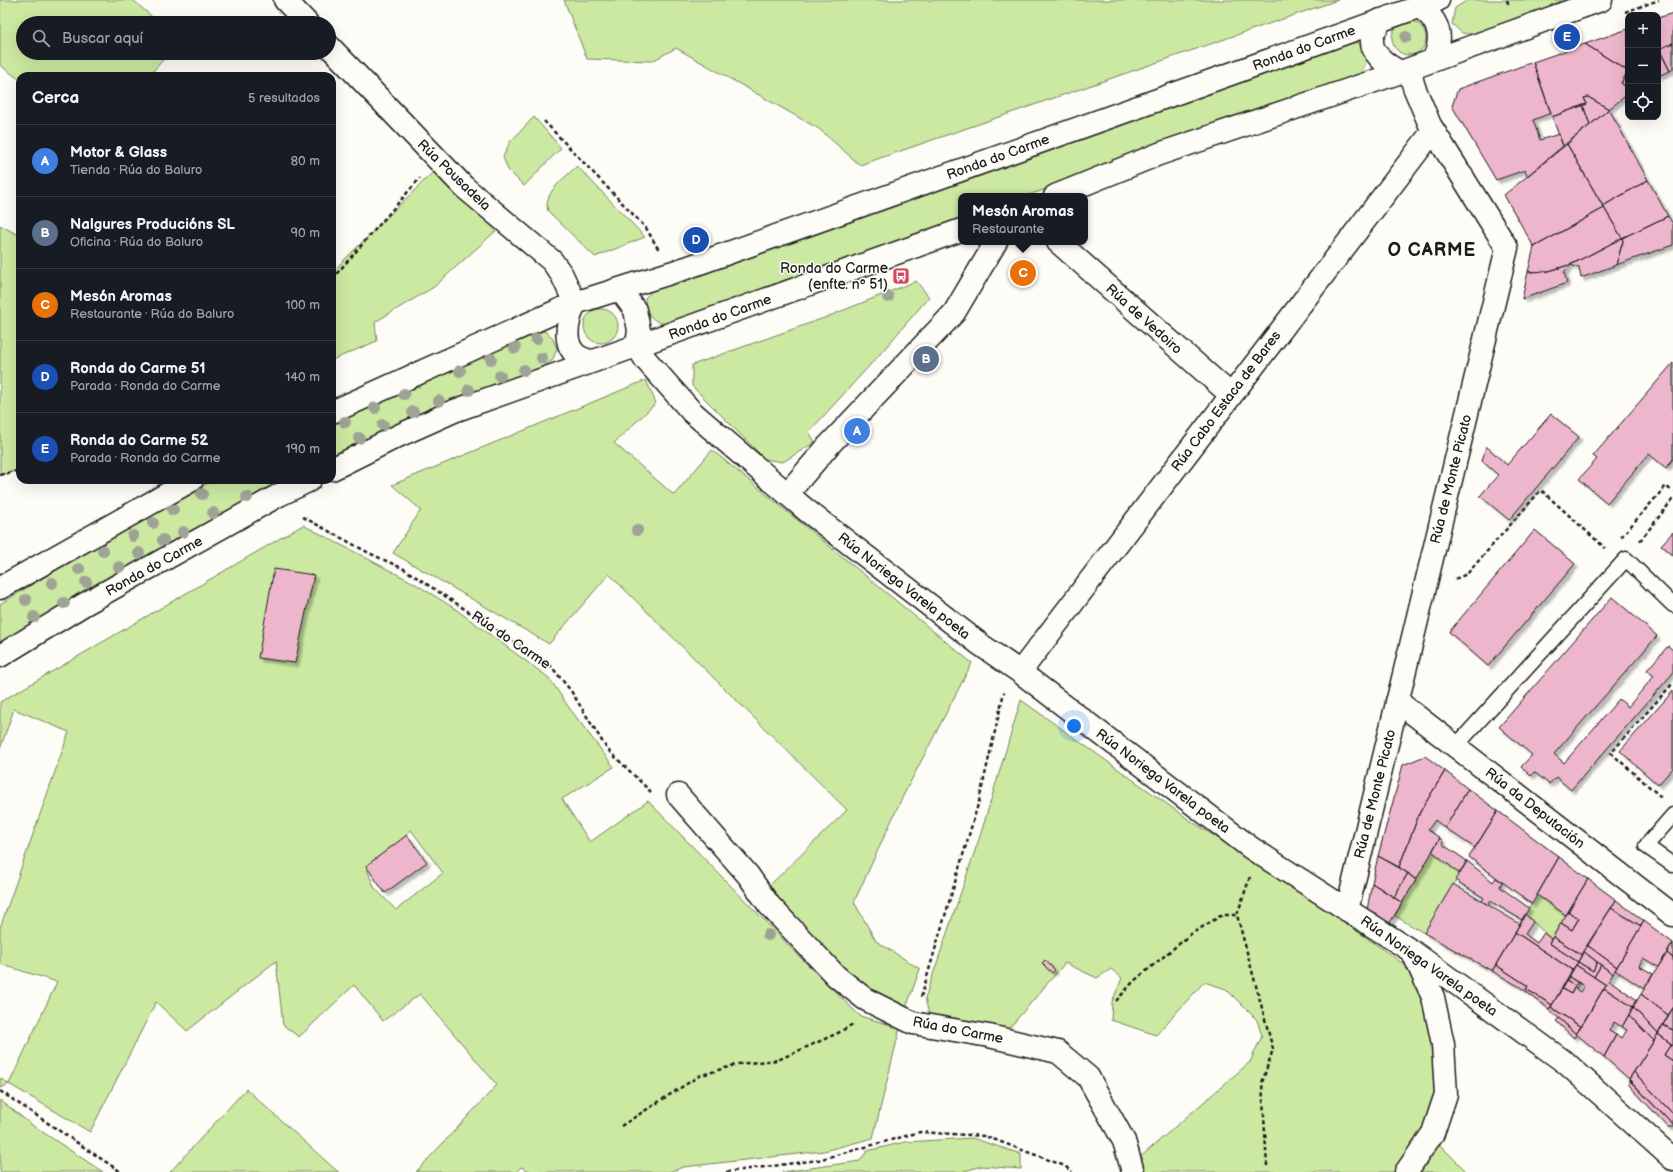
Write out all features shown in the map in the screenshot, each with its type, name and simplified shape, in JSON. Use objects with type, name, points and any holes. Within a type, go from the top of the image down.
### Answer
[{"type":"street","points":[[285,0],[300,16]]},
{"type":"street","points":[[1062,193],[1159,154],[1405,70],[1601,0]]},
{"type":"street","name":"Ronda do Carme","points":[[336,410],[575,303],[701,263],[1428,3],[1427,12],[1433,19],[1439,35],[1439,48],[1433,60]]},
{"type":"street","name":"Ronda do Carme","points":[[1381,20],[1372,36],[1373,45],[1381,60],[1388,66],[1405,70]]},
{"type":"street","name":"Rúa Pousadela","points":[[336,53],[436,160],[488,208],[552,261],[562,275],[575,303]]},
{"type":"street","name":"Rúa de Monte Picato","points":[[1347,910],[1507,248],[1433,131],[1405,70]]},
{"type":"street","name":"Rúa Cabo Estaca de Bares","points":[[1016,669],[1230,395],[1433,131]]},
{"type":"street","name":"Ronda do Carme","points":[[336,467],[398,436],[454,411],[958,231]]},
{"type":"street","points":[[787,494],[829,445],[954,313],[994,245]]},
{"type":"street","name":"Rúa de Vedoiro","points":[[1061,245],[1230,395]]},
{"type":"street","points":[[615,290],[624,295],[634,310],[639,330],[637,346]]},
{"type":"street","points":[[575,303],[569,317],[566,330],[571,349],[582,360],[593,362]]},
{"type":"street","name":"Rúa Noriega Varela poeta","points":[[637,346],[646,360],[692,412],[787,494],[974,640],[1016,669],[1258,852],[1413,952],[1566,1063],[1673,1159]]},
{"type":"street","points":[[0,588],[185,484]]},
{"type":"street","name":"Ronda do Carme","points":[[0,656],[90,601],[279,495],[302,484]]},
{"type":"street","name":"Rúa da Deputación","points":[[1397,701],[1673,915]]},
{"type":"street","name":"Rúa do Carme","points":[[678,795],[748,875],[769,904],[836,976],[865,1000],[913,1023],[989,1036],[1058,1052],[1088,1077],[1124,1141],[1133,1172]]},
{"type":"street","points":[[1406,1172],[1433,1133],[1446,1094],[1443,1044],[1433,997],[1413,952]]},
{"type":"lane","points":[[1456,746],[1626,559],[1673,605]]},
{"type":"lane","points":[[1673,815],[1646,846],[1673,866]]},
{"type":"path","points":[[544,121],[646,228],[659,250]]},
{"type":"path","points":[[336,274],[436,160]]},
{"type":"path","points":[[0,475],[16,471]]},
{"type":"path","points":[[1619,539],[1666,486],[1673,492]]},
{"type":"path","points":[[1452,580],[1467,574],[1541,490],[1609,551]]},
{"type":"path","points":[[1626,559],[1673,499]]},
{"type":"path","name":"Rúa do Carme","points":[[303,516],[369,553],[404,569],[552,666],[571,691],[607,749],[654,795]]},
{"type":"path","points":[[913,1023],[980,801],[1005,687],[1016,669]]},
{"type":"path","points":[[1662,798],[1611,753],[1673,683]]},
{"type":"path","points":[[1258,852],[1237,915],[1273,1048],[1262,1083],[1267,1166]]},
{"type":"path","points":[[1116,1001],[1134,981],[1191,934],[1222,915],[1237,915]]},
{"type":"path","points":[[621,1126],[699,1076],[738,1064],[778,1060],[838,1033],[881,1007]]},
{"type":"path","points":[[0,1091],[121,1172]]},
{"type":"path","points":[[726,1172],[818,1160],[920,1132],[985,1136],[1065,1166],[1072,1172]]},
{"type":"green space","points":[[0,0],[133,0],[151,16],[16,16],[16,60],[163,60],[152,72],[16,72],[16,77],[0,65]]},
{"type":"green space","points":[[564,0],[1338,0],[860,165],[819,129],[676,48],[652,61],[587,59]]},
{"type":"green space","points":[[1468,0],[1573,0],[1478,35],[1462,33],[1452,24],[1455,8]]},
{"type":"green space","points":[[1406,21],[1412,21],[1421,26],[1425,32],[1425,44],[1421,50],[1412,55],[1406,55],[1397,50],[1392,41],[1392,35],[1397,26]]},
{"type":"green space","points":[[1349,40],[1360,44],[1365,63],[1362,71],[1354,79],[1034,193],[958,193],[958,220],[665,324],[656,321],[646,308],[645,298],[653,290],[1338,42]]},
{"type":"green space","points":[[534,117],[561,148],[524,186],[508,170],[503,157],[510,142]]},
{"type":"green space","points":[[577,166],[645,237],[595,257],[548,211],[547,204],[551,192]]},
{"type":"green space","points":[[436,169],[498,229],[434,287],[375,322],[377,341],[336,358],[336,268]]},
{"type":"green space","points":[[0,225],[16,234],[16,471],[0,475]]},
{"type":"green space","points":[[916,281],[929,297],[880,354],[809,432],[815,442],[783,462],[765,459],[692,386],[692,365],[827,317]]},
{"type":"green space","points":[[601,309],[613,314],[618,326],[613,338],[601,343],[589,338],[584,326],[589,314]]},
{"type":"green space","points":[[545,331],[552,337],[557,349],[552,361],[539,368],[444,403],[336,456],[336,419],[526,335]]},
{"type":"green space","points":[[646,380],[656,403],[614,443],[674,495],[712,450],[972,663],[901,800],[854,902],[876,941],[920,969],[905,1011],[858,984],[768,887],[847,810],[609,574],[549,644],[393,553],[421,510],[392,485]]},
{"type":"green space","points":[[207,484],[281,484],[184,534],[29,629],[0,645],[0,604],[109,538]]},
{"type":"green space","points":[[303,525],[414,583],[454,608],[549,678],[570,709],[614,767],[562,799],[590,842],[648,801],[803,960],[860,1016],[900,1028],[873,1138],[824,1151],[683,1167],[669,1172],[532,1172],[521,1167],[516,1172],[416,1172],[497,1085],[420,994],[383,1021],[354,985],[299,1037],[283,1025],[276,961],[187,1031],[156,1002],[90,1132],[9,1084],[57,982],[0,964],[0,928],[69,732],[14,709],[0,749],[0,702]],"holes":[[[411,830],[443,873],[396,910],[374,887],[366,866],[407,835]]]},
{"type":"green space","points":[[1021,700],[1191,821],[1291,885],[1411,969],[1430,993],[1443,1062],[1435,1105],[1418,1144],[1398,1172],[1141,1172],[1138,1159],[1250,1062],[1262,1036],[1257,1020],[1226,989],[1204,982],[1156,1035],[1111,1020],[1112,1002],[1122,978],[1111,969],[1097,978],[1065,963],[1006,1032],[929,1015],[925,998],[981,833]]},
{"type":"green space","points":[[1432,851],[1460,874],[1424,933],[1395,916]]},
{"type":"green space","points":[[1537,895],[1566,915],[1551,939],[1525,914]]},
{"type":"green space","points":[[0,1078],[9,1084],[0,1088]]},
{"type":"green space","points":[[246,1089],[337,1171],[339,1172],[170,1172]]},
{"type":"green space","points":[[0,1100],[32,1125],[103,1172],[0,1172]]},
{"type":"green space","points":[[972,1138],[1021,1154],[1021,1169],[982,1166],[961,1172],[782,1172],[860,1161],[867,1151],[905,1142]]},
{"type":"green space","points":[[1436,1141],[1467,1172],[1416,1172]]},
{"type":"building","points":[[1673,13],[1673,43],[1661,48],[1661,48],[1661,17]]},
{"type":"building","points":[[1625,30],[1625,69],[1585,44]]},
{"type":"building","points":[[1673,43],[1673,69],[1670,71],[1661,53],[1661,48]]},
{"type":"building","points":[[1585,44],[1625,69],[1625,76],[1621,83],[1625,86],[1625,96],[1609,109],[1588,97],[1584,98],[1587,104],[1552,117],[1533,62]]},
{"type":"building","points":[[1661,53],[1670,71],[1661,75]]},
{"type":"building","points":[[1533,62],[1551,113],[1533,120],[1540,140],[1559,134],[1563,146],[1527,176],[1525,170],[1496,180],[1452,106],[1458,89]]},
{"type":"building","points":[[1625,77],[1625,86],[1621,83]]},
{"type":"building","points":[[1588,97],[1609,109],[1590,125],[1583,105],[1587,104],[1584,98]]},
{"type":"building","points":[[1583,105],[1590,125],[1563,146],[1552,117]]},
{"type":"building","points":[[1609,109],[1648,180],[1603,206],[1567,144]]},
{"type":"building","points":[[1567,144],[1604,208],[1534,247],[1504,195]]},
{"type":"building","points":[[1648,180],[1668,216],[1622,238],[1603,206]]},
{"type":"building","points":[[1604,208],[1622,238],[1572,264],[1549,271],[1528,272],[1534,247]]},
{"type":"building","points":[[1668,216],[1673,224],[1673,245],[1616,265],[1623,241],[1622,238]]},
{"type":"building","points":[[1622,238],[1623,241],[1616,265],[1581,278],[1579,268],[1571,265],[1564,272],[1567,283],[1522,299],[1528,272],[1549,271],[1572,264]]},
{"type":"building","points":[[1673,363],[1673,459],[1666,468],[1649,454],[1607,503],[1579,479],[1597,459],[1593,456]]},
{"type":"building","points":[[1551,414],[1579,437],[1509,520],[1480,496],[1498,475],[1482,461],[1486,446],[1507,465]]},
{"type":"building","points":[[1535,530],[1575,564],[1488,666],[1449,632]]},
{"type":"building","points":[[1673,532],[1673,555],[1661,545]]},
{"type":"building","points":[[274,569],[314,575],[295,663],[258,658]]},
{"type":"building","points":[[1612,597],[1657,636],[1554,754],[1564,763],[1619,699],[1628,707],[1654,676],[1647,670],[1668,646],[1673,650],[1673,673],[1571,790],[1556,777],[1549,784],[1534,772],[1531,776],[1521,767],[1532,755],[1499,727]]},
{"type":"building","points":[[1673,691],[1673,768],[1658,785],[1620,751]]},
{"type":"building","points":[[1425,756],[1445,771],[1420,812],[1399,867],[1378,856],[1403,765]]},
{"type":"building","points":[[1445,771],[1468,789],[1445,828],[1435,820],[1428,830],[1440,838],[1416,880],[1399,867],[1420,812]]},
{"type":"building","points":[[1468,789],[1498,811],[1475,848],[1445,828]]},
{"type":"building","points":[[1498,811],[1559,857],[1532,904],[1469,857]]},
{"type":"building","points":[[407,835],[427,862],[385,893],[366,866]]},
{"type":"building","points":[[1440,838],[1443,841],[1442,844],[1467,861],[1460,874],[1432,851]]},
{"type":"building","points":[[1378,856],[1408,873],[1394,897],[1372,883]]},
{"type":"building","points":[[1559,857],[1588,879],[1566,915],[1537,895]]},
{"type":"building","points":[[1467,861],[1493,882],[1496,878],[1502,882],[1500,887],[1529,908],[1522,920],[1490,901],[1488,905],[1482,901],[1484,898],[1455,880]]},
{"type":"building","points":[[1408,873],[1416,880],[1402,903],[1394,897]]},
{"type":"building","points":[[1588,879],[1616,900],[1582,955],[1553,937],[1561,923],[1572,930],[1579,918],[1568,912]]},
{"type":"building","points":[[1372,883],[1402,903],[1389,924],[1367,910]]},
{"type":"building","points":[[1453,884],[1520,924],[1492,971],[1424,933]]},
{"type":"building","points":[[1616,900],[1644,921],[1641,926],[1611,908]]},
{"type":"building","points":[[1611,908],[1641,926],[1617,967],[1587,945]]},
{"type":"building","points":[[1568,912],[1579,918],[1572,930],[1561,923]]},
{"type":"building","points":[[1525,914],[1533,922],[1525,934],[1537,943],[1544,933],[1551,939],[1549,943],[1578,962],[1572,970],[1515,932]]},
{"type":"building","points":[[1644,921],[1673,943],[1658,967],[1643,958],[1639,966],[1653,974],[1644,989],[1615,970]]},
{"type":"building","points":[[1515,932],[1572,970],[1552,1005],[1526,989],[1528,986],[1496,965]]},
{"type":"building","points":[[1553,937],[1582,955],[1578,962],[1549,943]]},
{"type":"building","points":[[1673,943],[1673,958],[1667,953]]},
{"type":"building","points":[[1587,945],[1617,967],[1613,974],[1583,951]]},
{"type":"building","points":[[1583,951],[1597,962],[1593,971],[1578,962]]},
{"type":"building","points":[[1667,953],[1673,958],[1673,1008],[1668,1015],[1641,994]]},
{"type":"building","points":[[1045,960],[1055,970],[1052,973],[1042,963]]},
{"type":"building","points":[[1578,962],[1593,971],[1597,962],[1601,965],[1594,977],[1576,965]]},
{"type":"building","points":[[1496,965],[1528,986],[1526,989],[1552,1005],[1549,1009],[1520,987],[1492,971]]},
{"type":"building","points":[[1576,965],[1606,985],[1581,1027],[1551,1007],[1562,989],[1571,994],[1574,988],[1580,992],[1584,986],[1569,977]]},
{"type":"building","points":[[1601,965],[1613,974],[1606,985],[1594,977]]},
{"type":"building","points":[[1569,977],[1578,983],[1575,986],[1566,981]]},
{"type":"building","points":[[1609,980],[1637,1000],[1633,1007],[1604,988]]},
{"type":"building","points":[[1566,981],[1575,986],[1578,982],[1580,983],[1576,989],[1574,988],[1571,994],[1562,989]]},
{"type":"building","points":[[1604,988],[1633,1007],[1622,1027],[1614,1022],[1609,1031],[1616,1035],[1604,1057],[1576,1034]]},
{"type":"building","points":[[1641,994],[1668,1015],[1658,1034],[1633,1007]]},
{"type":"building","points":[[1551,1007],[1581,1027],[1576,1034],[1549,1009]]},
{"type":"building","points":[[1633,1007],[1658,1034],[1654,1041],[1629,1015]]},
{"type":"building","points":[[1673,1008],[1673,1030],[1663,1025]]},
{"type":"building","points":[[1629,1015],[1654,1041],[1629,1079],[1604,1057],[1616,1035],[1622,1038],[1627,1030],[1622,1027]]},
{"type":"building","points":[[1559,1018],[1576,1034],[1574,1038],[1556,1021]]},
{"type":"building","points":[[1663,1025],[1673,1030],[1673,1045],[1658,1034]]},
{"type":"building","points":[[1658,1034],[1671,1044],[1664,1055],[1673,1061],[1673,1114],[1634,1072]]},
{"type":"building","points":[[1671,1044],[1673,1045],[1673,1061],[1664,1055]]},
{"type":"building","points":[[1634,1072],[1673,1114],[1673,1125],[1629,1079]]},
{"type":"building","points":[[1629,1080],[1673,1125],[1673,1127],[1668,1127],[1629,1085]]},
{"type":"place","name":"Ronda do Carme 52","points":[[1567,37]]},
{"type":"place","name":"Ronda do Carme 51","points":[[696,240]]},
{"type":"place","name":"Mesón Aromas","points":[[1023,273]]},
{"type":"place","name":"Ronda do Carme (enfte. nº 51)","points":[[901,276]]},
{"type":"place","name":"Nalgures Producións SL","points":[[926,359]]},
{"type":"place","name":"Motor & Glass","points":[[857,431]]},
{"type":"district","name":"O CARME","points":[[1432,250]]}]
